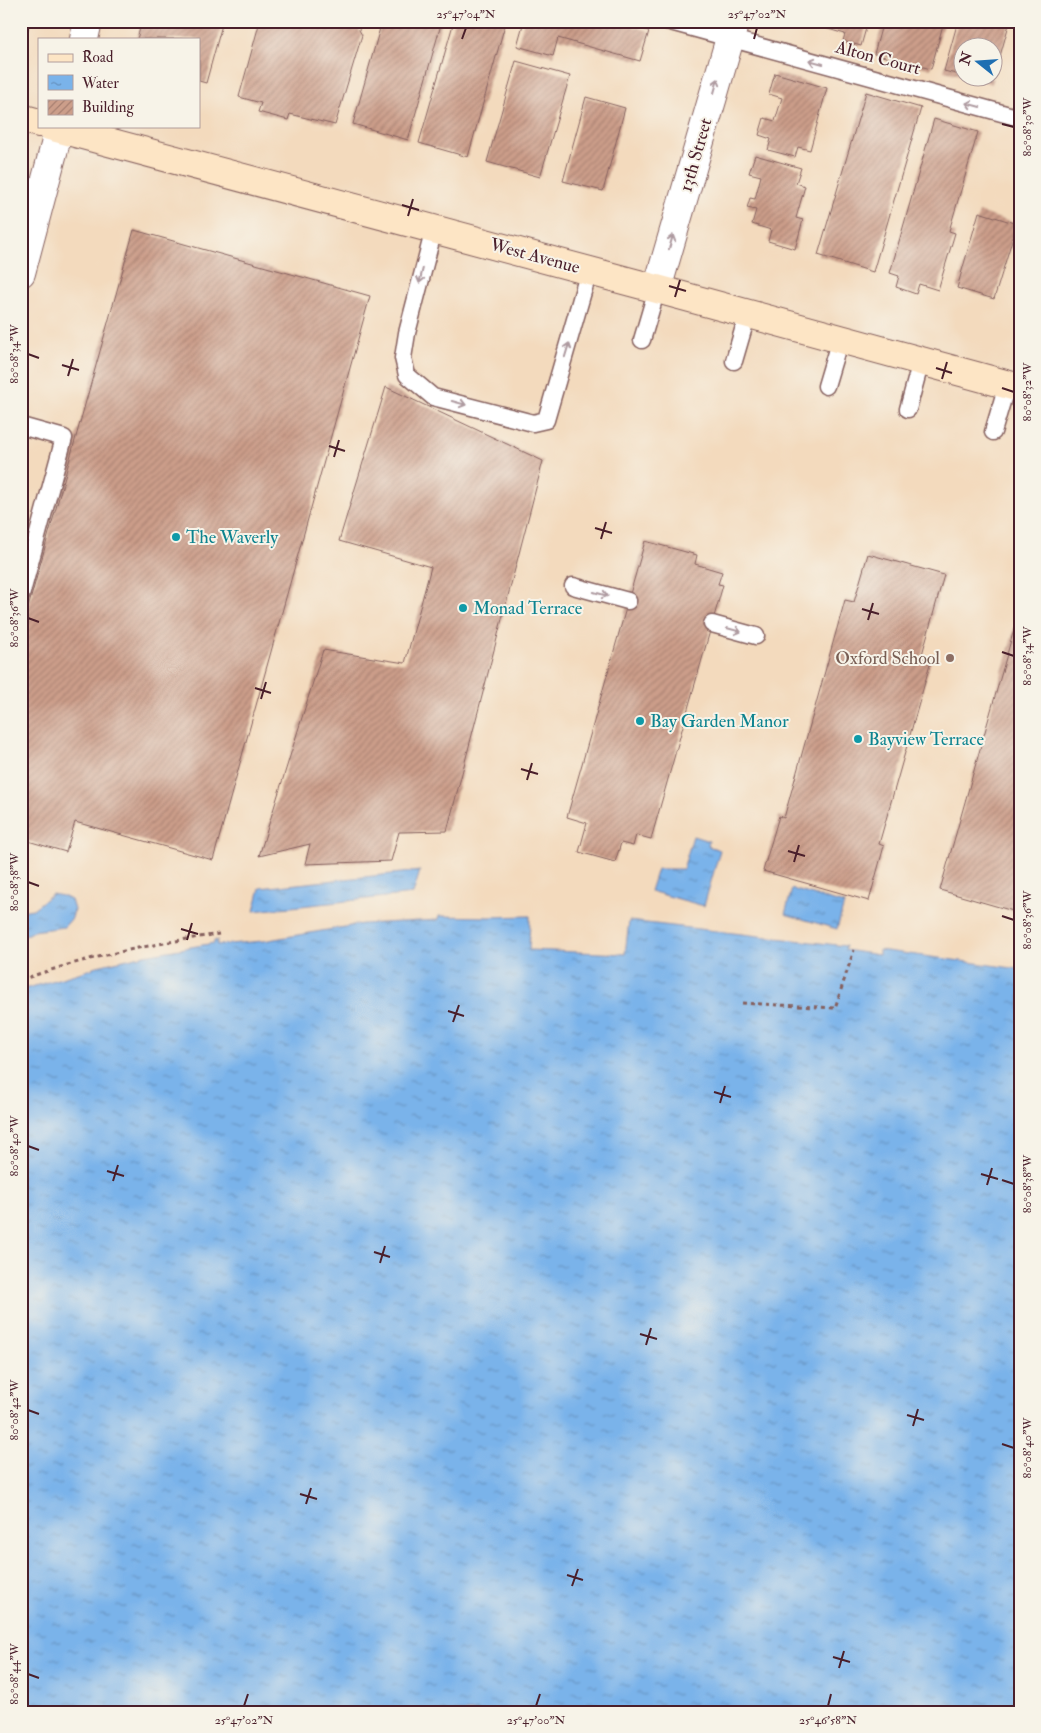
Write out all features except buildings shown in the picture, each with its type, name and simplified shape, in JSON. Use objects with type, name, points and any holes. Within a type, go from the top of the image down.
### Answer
[{"type":"street","points":[[84,38],[88,21]]},
{"type":"street","name":"13th Street","points":[[657,289],[733,30]]},
{"type":"street","name":"West Avenue","points":[[21,118],[38,122]]},
{"type":"street","points":[[21,273],[52,128]]},
{"type":"street","name":"West Avenue","points":[[59,128],[748,313],[1013,387]]},
{"type":"lane","name":"Alton Court","points":[[667,21],[733,30],[1020,118]]},
{"type":"lane","points":[[434,229],[421,274],[403,358],[407,375],[433,397],[534,423],[546,420],[589,271]]},
{"type":"lane","points":[[642,340],[657,289]]},
{"type":"lane","points":[[734,360],[748,313]]},
{"type":"lane","points":[[826,386],[840,339]]},
{"type":"lane","points":[[908,409],[921,361]]},
{"type":"lane","points":[[993,432],[1013,387]]},
{"type":"lane","points":[[21,426],[70,439],[21,596]]},
{"type":"lane","points":[[573,586],[628,602]]},
{"type":"lane","points":[[712,624],[756,636]]},
{"type":"path","points":[[21,980],[112,953],[219,934]]},
{"type":"path","points":[[742,1003],[835,1008],[854,950]]},
{"type":"water","points":[[693,836],[709,841],[708,846],[720,850],[704,906],[650,891],[657,869],[683,869]]},
{"type":"water","points":[[420,871],[413,894],[254,911],[260,888]]},
{"type":"water","points":[[792,889],[844,904],[837,929],[785,914]]},
{"type":"water","points":[[52,894],[71,900],[74,910],[72,918],[64,927],[33,931],[21,938],[21,911],[33,909]]},
{"type":"water","points":[[439,916],[530,916],[529,950],[625,954],[629,921],[846,946],[845,950],[879,955],[879,950],[1020,969],[1020,1712],[21,1712],[21,990],[92,969],[93,967],[145,955],[214,943],[217,940],[217,945],[263,941],[362,924],[438,920]]},
{"type":"place","name":"The Waverly","points":[[176,537]]},
{"type":"place","name":"Monad Terrace","points":[[463,608]]},
{"type":"place","name":"Oxford School","points":[[950,658]]},
{"type":"place","name":"Bay Garden Manor","points":[[640,721]]},
{"type":"place","name":"Bayview Terrace","points":[[858,739]]}]
